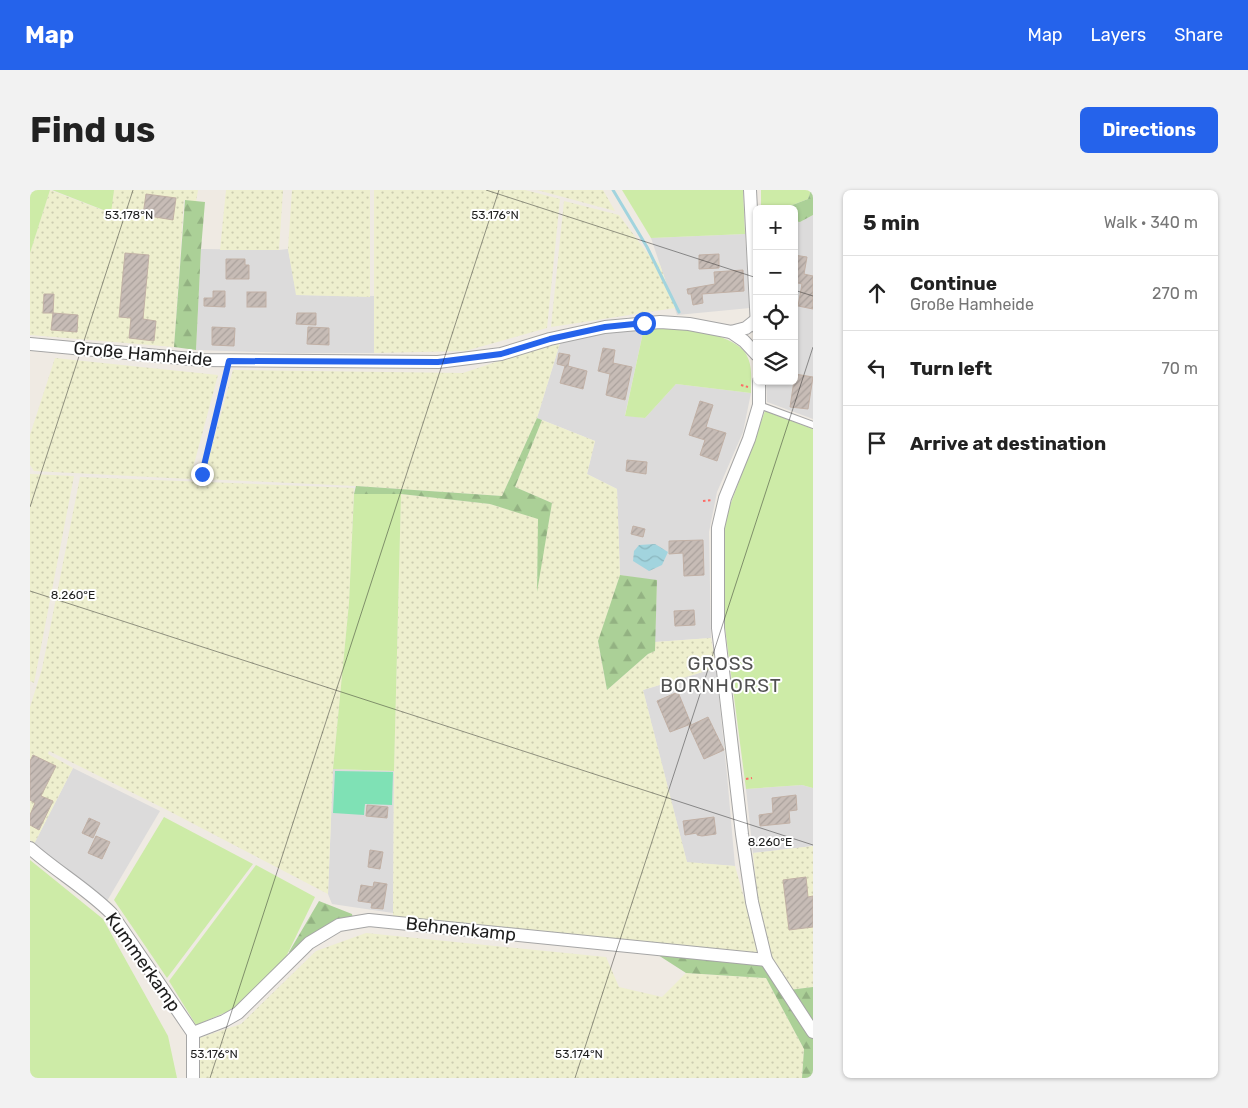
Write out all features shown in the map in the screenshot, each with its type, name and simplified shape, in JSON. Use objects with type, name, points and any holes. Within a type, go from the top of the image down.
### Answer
[{"type":"street","points":[[750,190],[755,295]]},
{"type":"street","name":"Große Hamheide","points":[[30,344],[229,361],[438,362],[501,354],[550,339],[605,327],[660,322],[689,324],[731,332],[744,341],[753,351]]},
{"type":"street","points":[[731,332],[746,328],[753,322]]},
{"type":"street","points":[[759,385],[760,405],[749,439],[724,498],[718,528],[718,628],[742,834],[752,902],[766,960],[813,1032]]},
{"type":"street","name":"Kummerkamp","points":[[30,848],[111,913],[193,1033]]},
{"type":"street","name":"Behnenkamp","points":[[193,1033],[224,1021],[238,1013],[309,943],[339,925],[369,920],[766,960]]},
{"type":"street","points":[[193,1033],[193,1078]]},
{"type":"lane","points":[[760,405],[813,425]]},
{"type":"path","points":[[202,474],[229,361]]},
{"type":"shaded area","points":[[813,215],[813,419],[767,402],[766,385],[798,385],[798,222]]},
{"type":"shaded area","points":[[745,234],[750,308],[677,315],[651,238]]},
{"type":"shaded area","points":[[201,249],[288,249],[297,295],[374,296],[374,353],[196,350]]},
{"type":"shaded area","points":[[644,328],[625,415],[645,418],[676,384],[751,393],[743,432],[717,492],[709,532],[711,638],[655,642],[657,581],[620,575],[617,489],[587,474],[595,441],[537,418],[561,340],[602,332]]},
{"type":"shaded area","points":[[716,668],[735,866],[687,863],[643,690]]},
{"type":"shaded area","points":[[73,768],[160,811],[107,901],[57,865],[34,844]]},
{"type":"shaded area","points":[[333,769],[394,771],[393,913],[332,904],[328,894]],"holes":[[[335,771],[392,804],[365,804],[364,815]]]},
{"type":"shaded area","points":[[802,785],[813,788],[813,846],[753,853],[746,789]]},
{"type":"green space","points":[[30,190],[50,190],[30,253]]},
{"type":"green space","points":[[50,190],[110,213],[114,190],[198,190],[196,202],[184,200],[174,347],[30,335],[30,253]]},
{"type":"green space","points":[[52,190],[114,190],[111,213]]},
{"type":"green space","points":[[226,190],[283,190],[279,250],[220,250]]},
{"type":"green space","points":[[292,190],[370,190],[370,297],[296,295],[288,249]]},
{"type":"green space","points":[[374,190],[525,190],[560,199],[547,328],[465,351],[374,353]]},
{"type":"green space","points":[[537,190],[603,190],[615,211]]},
{"type":"green space","points":[[622,190],[743,190],[745,234],[651,238]]},
{"type":"green space","points":[[761,190],[811,190],[808,199],[792,205],[761,205]]},
{"type":"green space","points":[[811,190],[813,190],[813,215],[798,222],[798,205],[792,205],[808,199]]},
{"type":"green space","points":[[185,200],[205,202],[196,350],[174,347]]},
{"type":"green space","points":[[564,201],[619,215],[648,254],[660,265],[675,308],[551,327]]},
{"type":"green space","points":[[685,326],[718,336],[742,349],[750,363],[751,393],[676,384],[645,418],[625,416],[644,328]]},
{"type":"green space","points":[[561,340],[537,418],[502,496],[356,486],[203,479],[233,370],[463,373]]},
{"type":"green space","points":[[55,358],[218,375],[190,479],[34,471],[30,465],[30,435]]},
{"type":"green space","points":[[765,411],[813,429],[813,788],[802,785],[746,789],[724,620],[724,522]]},
{"type":"green space","points":[[537,418],[542,420],[515,487],[552,503],[537,592],[538,519],[490,504],[401,494],[354,494],[356,486],[502,496]]},
{"type":"green space","points":[[542,420],[595,441],[587,474],[617,489],[620,575],[598,642],[607,690],[648,654],[655,651],[655,642],[711,638],[716,668],[643,690],[687,862],[735,866],[760,954],[393,918],[394,771],[401,494],[490,504],[539,519],[537,587],[552,503],[515,487]]},
{"type":"green space","points":[[30,474],[74,476],[34,683],[30,681]]},
{"type":"green space","points":[[80,477],[354,488],[349,603],[333,769],[328,894],[49,751],[48,754],[73,768],[34,844],[30,840],[30,707],[42,669]]},
{"type":"green space","points":[[354,494],[401,494],[394,771],[333,769],[349,603]]},
{"type":"green space","points":[[620,575],[657,580],[655,651],[648,654],[607,690],[598,641]]},
{"type":"green space","points":[[335,771],[393,772],[392,805],[365,804],[364,815],[333,813]]},
{"type":"green space","points":[[164,817],[253,864],[167,978],[114,900]]},
{"type":"green space","points":[[813,846],[813,987],[789,990],[771,956],[758,903],[753,853]]},
{"type":"green space","points":[[30,860],[103,919],[168,1036],[177,1078],[30,1078]]},
{"type":"green space","points":[[256,865],[315,897],[286,957],[236,1008],[196,1025],[169,981]]},
{"type":"green space","points":[[319,901],[352,914],[353,919],[333,921],[308,940],[292,956],[289,952]]},
{"type":"green space","points":[[366,933],[606,957],[619,987],[662,997],[686,973],[766,978],[804,1049],[802,1078],[199,1078],[199,1038],[241,1024],[316,951]]},
{"type":"green space","points":[[658,955],[763,962],[813,1038],[813,1078],[802,1078],[804,1049],[766,978],[686,973]]},
{"type":"green space","points":[[813,987],[813,1026],[789,990]]},
{"type":"water","points":[[655,544],[668,552],[662,565],[649,571],[633,561],[634,551],[639,545]]},
{"type":"building","points":[[146,194],[176,198],[173,220],[143,215]]},
{"type":"building","points":[[125,253],[149,255],[143,319],[156,321],[154,341],[129,338],[131,318],[119,317]]},
{"type":"building","points":[[719,254],[719,268],[699,269],[699,255]]},
{"type":"building","points":[[798,256],[807,257],[804,274],[813,276],[813,309],[798,306],[802,284],[798,283]]},
{"type":"building","points":[[226,259],[245,259],[245,265],[249,265],[249,279],[226,279]]},
{"type":"building","points":[[743,270],[744,291],[702,294],[703,303],[693,305],[691,294],[688,294],[687,289],[715,284],[714,272]]},
{"type":"building","points":[[213,291],[225,291],[225,307],[204,306],[204,298],[213,298]]},
{"type":"building","points":[[247,292],[266,292],[266,307],[247,307]]},
{"type":"building","points":[[44,294],[54,294],[53,313],[43,313]]},
{"type":"building","points":[[53,313],[78,315],[77,332],[51,330]]},
{"type":"building","points":[[297,313],[316,313],[316,325],[296,324]]},
{"type":"building","points":[[212,327],[235,328],[234,346],[212,345]]},
{"type":"building","points":[[308,327],[329,328],[329,345],[307,344]]},
{"type":"building","points":[[603,348],[615,350],[613,363],[632,367],[625,400],[606,395],[610,374],[598,371]]},
{"type":"building","points":[[559,353],[570,355],[568,366],[587,371],[583,389],[560,383],[565,366],[557,364]]},
{"type":"building","points":[[798,374],[813,377],[808,409],[790,407],[793,385],[798,385]]},
{"type":"building","points":[[700,401],[713,405],[706,427],[726,433],[717,461],[700,455],[705,440],[689,435]]},
{"type":"building","points":[[627,460],[647,462],[646,474],[626,471]]},
{"type":"building","points":[[633,526],[645,529],[643,537],[631,534]]},
{"type":"building","points":[[703,540],[704,575],[684,576],[683,553],[669,554],[669,541]]},
{"type":"building","points":[[694,610],[695,625],[675,626],[674,611]]},
{"type":"building","points":[[678,692],[691,724],[670,732],[657,701]]},
{"type":"building","points":[[708,717],[724,750],[704,759],[689,726]]},
{"type":"building","points":[[33,755],[56,766],[41,796],[53,801],[39,830],[30,825],[30,815],[35,803],[30,800],[30,761]]},
{"type":"building","points":[[796,795],[797,810],[789,811],[790,823],[760,826],[759,815],[773,813],[772,798]]},
{"type":"building","points":[[367,805],[388,807],[387,818],[366,816]]},
{"type":"building","points":[[714,817],[716,834],[702,836],[697,835],[697,833],[685,835],[683,821]]},
{"type":"building","points":[[89,818],[100,823],[93,838],[82,833]]},
{"type":"building","points":[[96,836],[110,842],[102,859],[88,853]]},
{"type":"building","points":[[370,850],[383,852],[380,869],[368,867]]},
{"type":"building","points":[[806,877],[808,897],[813,896],[813,927],[789,930],[783,880]]},
{"type":"building","points":[[374,882],[387,884],[383,909],[371,908],[372,903],[358,901],[361,885],[373,887]]},
{"type":"waterway","points":[[613,190],[647,247],[679,312]]},
{"type":"district","name":"GROSS BORNHORST","points":[[721,674]]},
{"type":"route","points":[[202,474],[229,361],[438,362],[501,354],[550,339],[605,327],[644,323]]}]
